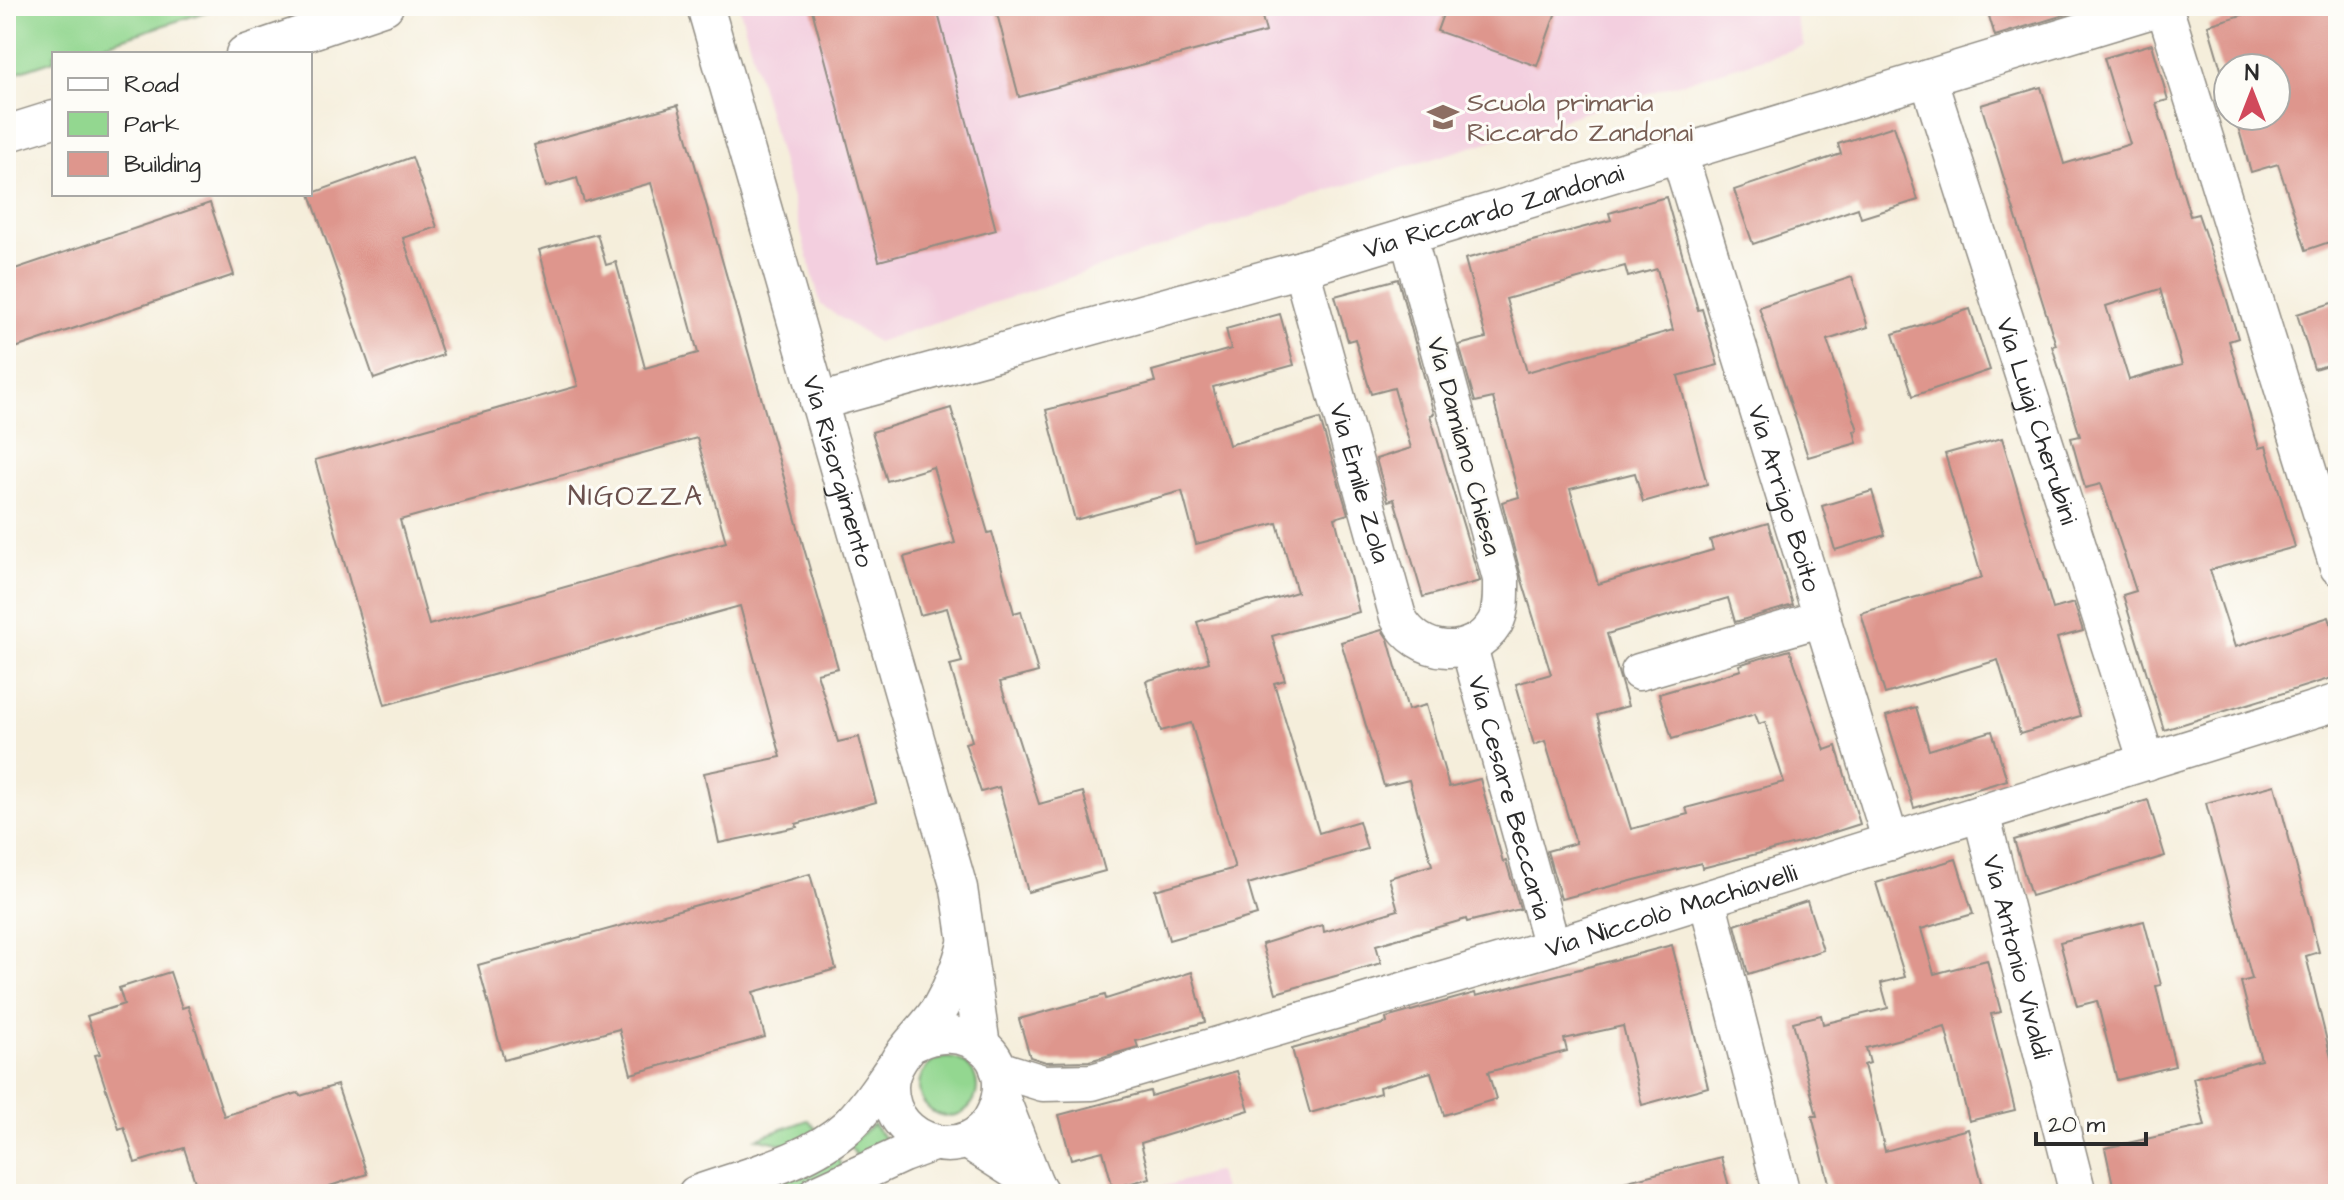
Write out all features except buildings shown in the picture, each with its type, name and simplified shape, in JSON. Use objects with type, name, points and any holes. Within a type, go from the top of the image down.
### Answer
[{"type":"street","points":[[250,52],[385,6]]},
{"type":"street","name":"Via Risorgimento","points":[[705,6],[959,888],[994,1070],[1038,1189]]},
{"type":"street","points":[[2165,6],[2338,567]]},
{"type":"street","name":"Via Riccardo Zandonai","points":[[818,402],[1301,269],[1928,78],[2096,16],[2165,6]]},
{"type":"street","name":"Via Luigi Cherubini","points":[[1928,78],[2147,762]]},
{"type":"street","points":[[6,134],[52,120]]},
{"type":"street","name":"Via Arrigo Boito","points":[[1679,154],[1891,842]]},
{"type":"street","name":"Via Damiano Chiesa","points":[[1408,236],[1501,579],[1500,612],[1483,637],[1469,647]]},
{"type":"street","name":"Via Èmile Zola","points":[[1301,269],[1398,617],[1404,630],[1416,641],[1442,648],[1469,647]]},
{"type":"street","points":[[1639,672],[1823,618]]},
{"type":"street","name":"Via Cesare Beccaria","points":[[1469,647],[1552,947]]},
{"type":"street","name":"Via Niccolò Machiavelli","points":[[994,1070],[1043,1083],[1092,1082],[1552,947],[2338,702]]},
{"type":"street","name":"Via Antonio Vivaldi","points":[[1981,813],[2078,1194]]},
{"type":"street","points":[[1707,899],[1782,1194]]},
{"type":"street","name":"Via Risorgimento","points":[[696,1194],[804,1155],[833,1138],[858,1116],[940,1008],[960,967],[967,939]]},
{"type":"street","points":[[816,1194],[903,1154],[950,1142],[990,1123],[994,1070],[966,1037],[949,1033],[931,1035],[904,1054],[890,1082],[890,1099],[905,1127],[918,1138],[950,1142]]},
{"type":"street","name":"Via Risorgimento","points":[[950,1142],[1038,1189]]},
{"type":"shaded area","points":[[739,6],[1792,6],[1804,46],[1340,187],[877,342],[821,305]]},
{"type":"shaded area","points":[[1218,1171],[1224,1194],[1136,1194]]},
{"type":"green space","points":[[6,6],[224,6],[80,52],[52,52],[52,61],[6,76]]},
{"type":"green space","points":[[948,1058],[959,1060],[968,1067],[975,1076],[975,1098],[968,1107],[959,1114],[948,1116],[937,1114],[928,1107],[921,1098],[919,1087],[921,1076],[928,1067],[937,1060]]},
{"type":"green space","points":[[808,1120],[819,1132],[790,1146],[757,1138]]},
{"type":"green space","points":[[873,1124],[890,1145],[860,1161],[849,1145]]},
{"type":"green space","points":[[835,1154],[844,1170],[778,1194],[733,1194]]},
{"type":"place","name":"Scuola primaria Riccardo Zandonai","points":[[1443,117]]},
{"type":"district","name":"NIGOZZA","points":[[636,495]]}]
